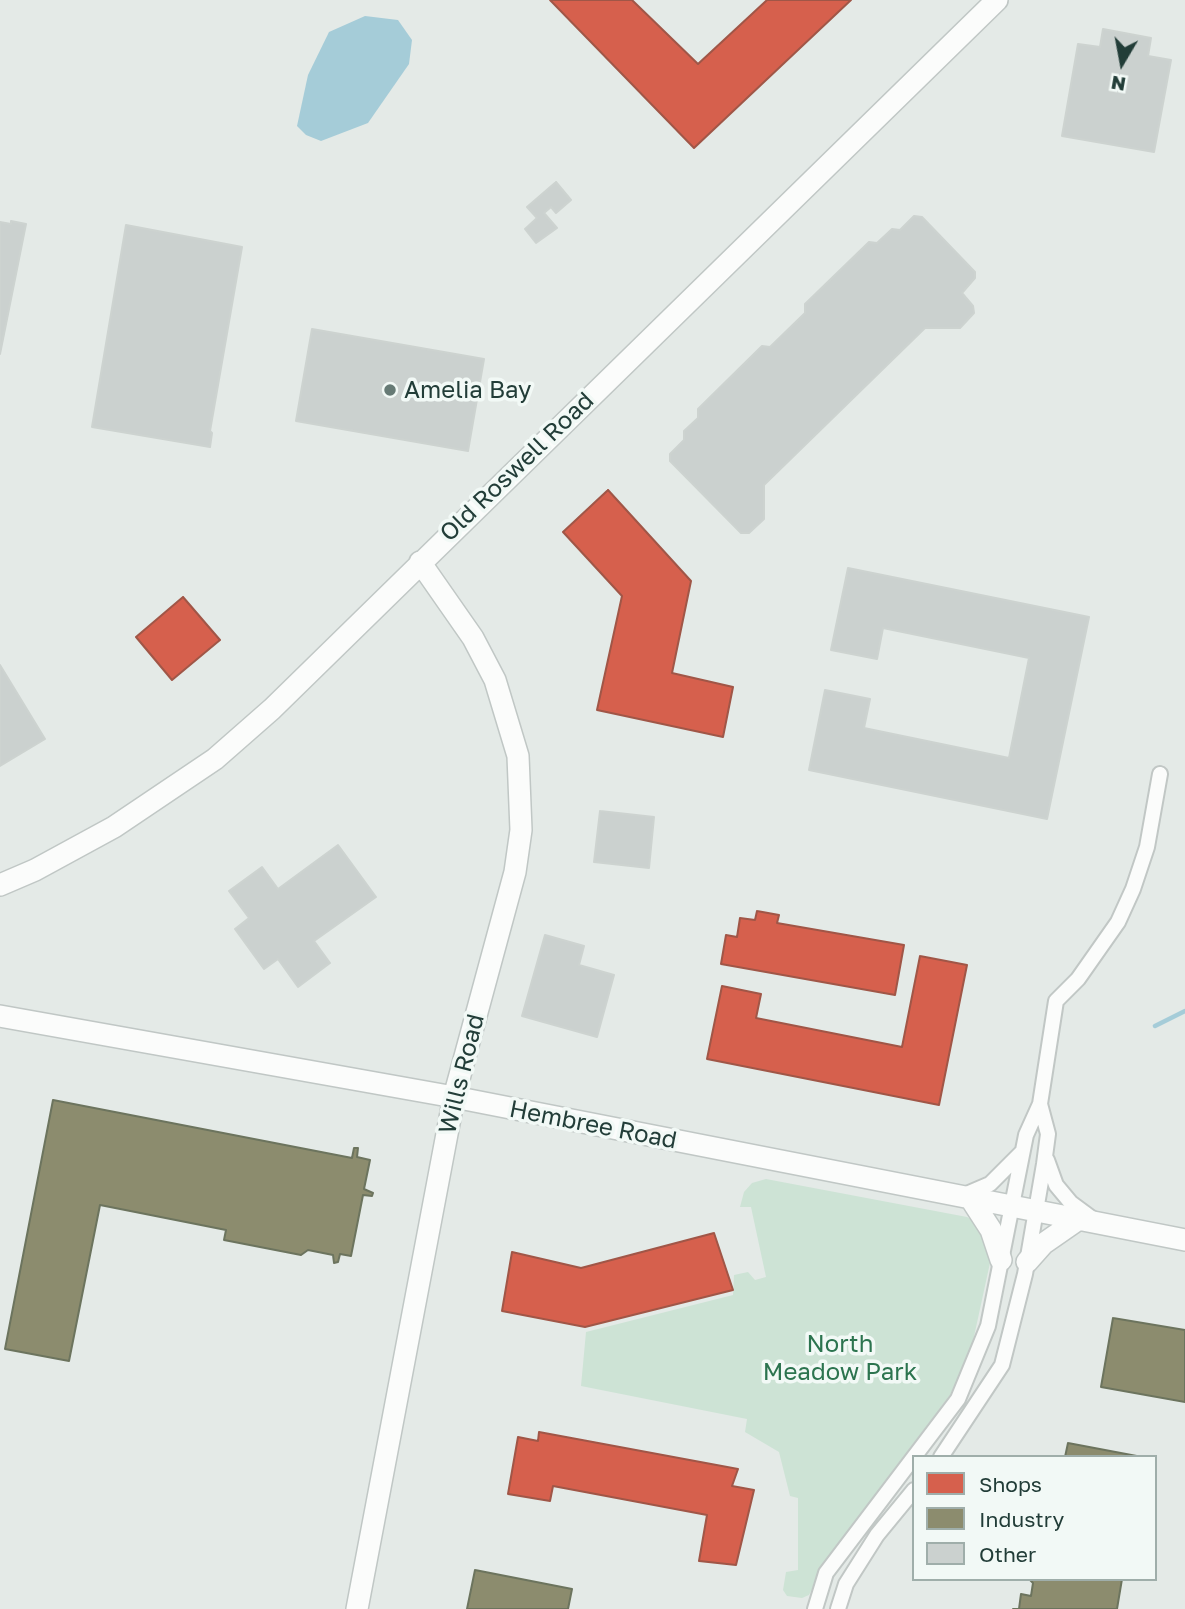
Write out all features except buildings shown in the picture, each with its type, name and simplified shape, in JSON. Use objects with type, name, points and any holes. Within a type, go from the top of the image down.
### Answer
[{"type":"street","name":"Old Roswell Road","points":[[0,885],[35,870],[114,827],[215,759],[272,709],[997,0]]},
{"type":"street","name":"Wills Road","points":[[357,1609],[454,1097],[515,872],[521,830],[522,787],[513,730],[495,680],[472,638],[420,562]]},
{"type":"street","points":[[916,1455],[958,1399],[988,1326],[1022,1152],[1040,1104],[1056,1001],[1077,979],[1118,922],[1147,847],[1160,774]]},
{"type":"street","name":"Hembree Road","points":[[0,1016],[454,1097],[1185,1240]]},
{"type":"street","points":[[942,1455],[1002,1365],[1027,1262],[1048,1134],[1040,1104]]},
{"type":"street","points":[[1001,1260],[991,1230],[966,1198],[990,1184],[1022,1152]]},
{"type":"street","points":[[1027,1262],[1042,1244],[1088,1221],[1056,1185],[1045,1154]]},
{"type":"street","points":[[815,1609],[826,1573],[912,1460]]},
{"type":"street","points":[[838,1609],[846,1584],[870,1545],[912,1492]]},
{"type":"green space","name":"North Meadow Park","points":[[766,1179],[967,1217],[980,1224],[993,1249],[970,1355],[950,1395],[826,1561],[809,1595],[802,1598],[787,1596],[783,1590],[786,1572],[798,1570],[798,1498],[790,1496],[779,1452],[745,1432],[747,1419],[581,1386],[586,1332],[733,1295],[734,1275],[748,1272],[755,1280],[766,1277],[751,1207],[740,1207],[744,1192],[752,1183]]},
{"type":"water","points":[[365,16],[398,20],[412,40],[409,64],[368,123],[321,141],[306,135],[297,126],[308,75],[329,32]]},
{"type":"waterway","points":[[1155,1026],[1185,1011]]},
{"type":"place","name":"Amelia Bay","points":[[390,390]]}]
